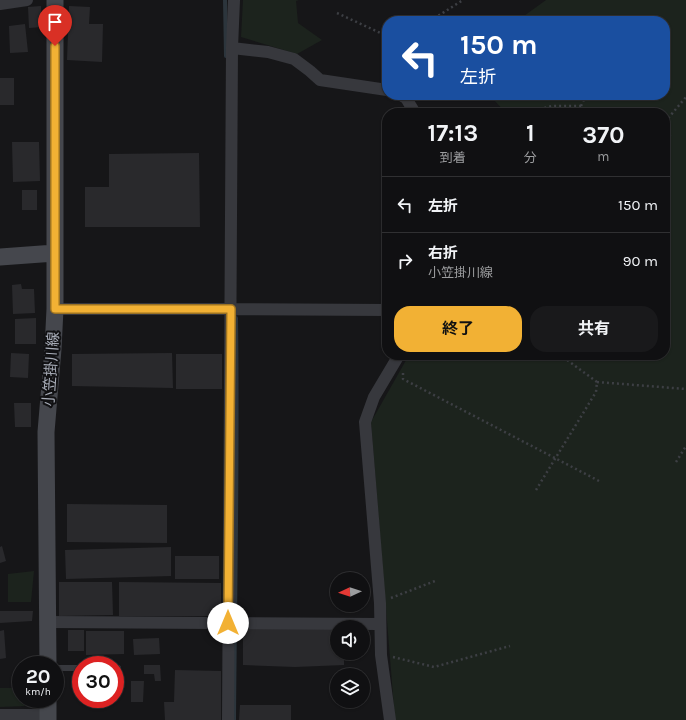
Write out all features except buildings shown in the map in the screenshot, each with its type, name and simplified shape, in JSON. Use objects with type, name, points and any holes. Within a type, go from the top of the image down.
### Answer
[{"type":"main road","name":"小笠掛川線","points":[[48,656],[46,432],[55,309],[55,0]]},
{"type":"main road","points":[[0,257],[56,253]]},
{"type":"street","points":[[0,4],[27,0]]},
{"type":"street","points":[[228,720],[232,623],[237,309],[232,48],[234,0]]},
{"type":"street","points":[[232,48],[268,52],[294,59],[320,80],[382,89]]},
{"type":"street","points":[[55,309],[382,310]]},
{"type":"street","points":[[390,720],[381,655],[379,624],[380,603],[365,422],[374,397],[396,360]]},
{"type":"street","points":[[47,622],[379,624]]},
{"type":"street","points":[[0,715],[48,711]]},
{"type":"path","points":[[438,16],[463,0]]},
{"type":"path","points":[[337,13],[382,34]]},
{"type":"path","points":[[670,116],[686,97]]},
{"type":"path","points":[[544,108],[552,106],[581,106],[584,100]]},
{"type":"path","points":[[567,360],[597,382],[686,389]]},
{"type":"path","points":[[403,371],[403,379],[599,481]]},
{"type":"path","points":[[536,490],[596,392],[597,382]]},
{"type":"path","points":[[676,462],[686,446]]},
{"type":"path","points":[[380,603],[435,581]]},
{"type":"path","points":[[381,655],[434,667],[510,646]]},
{"type":"shaded area","points":[[243,0],[299,0],[296,1],[298,23],[322,40],[297,54],[241,37]]},
{"type":"shaded area","points":[[546,0],[686,0],[686,720],[395,720],[371,422],[406,360],[670,360],[670,108],[501,108],[494,100],[670,100],[670,16],[524,16]]},
{"type":"shaded area","points":[[34,571],[31,602],[8,602],[8,574]]},
{"type":"shaded area","points":[[0,688],[12,688],[12,707],[0,707]]},
{"type":"waterway","points":[[225,0],[226,56]]},
{"type":"waterway","points":[[234,720],[237,469],[236,318]]},
{"type":"route","points":[[55,46],[55,309],[231,309],[228,623]]}]
